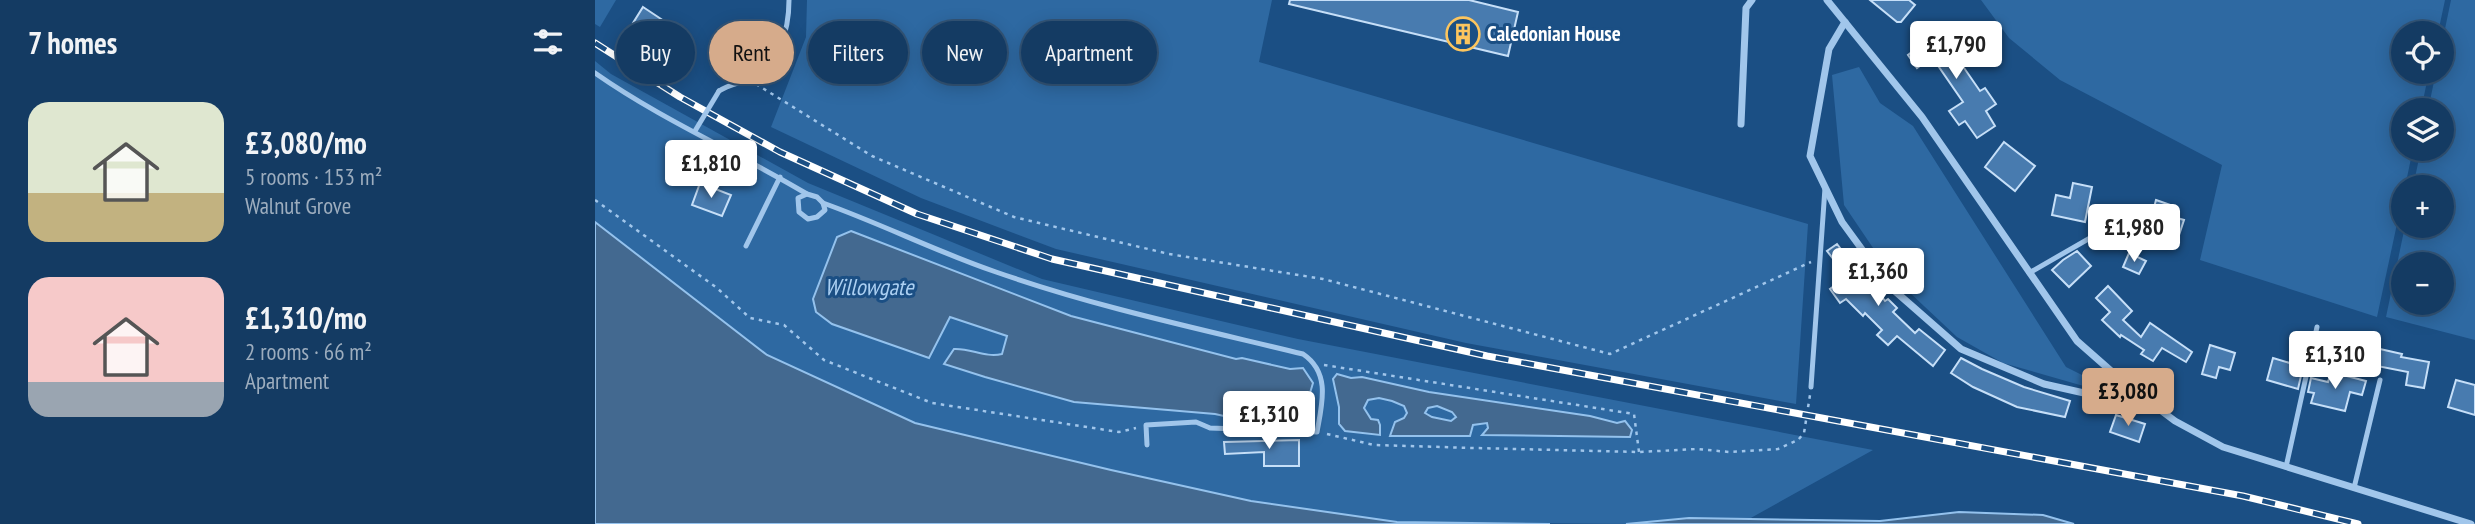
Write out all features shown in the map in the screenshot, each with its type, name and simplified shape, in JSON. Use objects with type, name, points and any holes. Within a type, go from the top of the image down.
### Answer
[{"type":"street","points":[[1741,124],[1746,8],[1752,0]]},
{"type":"street","points":[[1827,0],[1922,117],[2077,341],[2127,385],[2175,421],[2223,447],[2471,524]]},
{"type":"street","points":[[1845,22],[1829,49],[1809,156],[1842,222],[1888,285],[1961,349],[2044,384],[2084,393],[2127,385]]},
{"type":"lane","points":[[788,21],[789,0]]},
{"type":"lane","points":[[595,74],[619,90],[807,194],[817,197],[823,203],[996,272],[1119,309],[1303,354],[1318,369],[1324,394],[1317,432],[1210,428],[1196,422],[1146,425],[1147,446]]},
{"type":"lane","points":[[695,132],[719,91],[730,84]]},
{"type":"lane","points":[[745,246],[780,177]]},
{"type":"lane","points":[[1811,387],[1825,188]]},
{"type":"lane","points":[[807,194],[798,198],[799,212],[808,219],[817,217],[825,210],[823,203]]},
{"type":"lane","points":[[2029,273],[2111,226]]},
{"type":"lane","points":[[2286,467],[2317,327]]},
{"type":"lane","points":[[2354,488],[2380,380]]},
{"type":"path","points":[[757,84],[872,156],[1014,216],[1169,254],[1322,279],[1610,354],[1820,258]]},
{"type":"path","points":[[595,200],[717,288],[750,318],[784,325],[824,360],[836,365],[932,403],[1119,432],[1146,425]]},
{"type":"path","points":[[1314,363],[1634,414],[1639,452]]},
{"type":"path","points":[[1317,432],[1374,444],[1639,452],[1778,449],[1798,440],[1804,433],[1811,387]]},
{"type":"shaded area","points":[[595,0],[616,0],[600,27],[595,24]]},
{"type":"shaded area","points":[[807,0],[1272,0],[1259,62],[1808,224],[1796,404],[1466,343],[1056,249],[921,198],[771,127],[788,84],[794,84],[794,68],[806,37]]},
{"type":"shaded area","points":[[1981,0],[2445,0],[2441,21],[2391,21],[2391,84],[2426,84],[2424,98],[2391,98],[2391,161],[2410,161],[2408,175],[2391,175],[2391,238],[2394,238],[2377,317],[2200,260],[2222,165],[2060,80],[2009,38]]},
{"type":"shaded area","points":[[2451,0],[2475,0],[2475,340],[2386,317],[2391,293],[2391,315],[2454,315],[2454,252],[2400,252],[2402,238],[2454,238],[2454,175],[2416,175],[2418,161],[2454,161],[2454,98],[2431,98],[2433,84],[2454,84],[2454,21],[2447,21]]},
{"type":"shaded area","points":[[595,61],[616,77],[616,84],[629,84],[808,183],[1042,279],[1298,339],[1873,450],[1749,519],[1689,518],[1626,524],[1397,522],[1251,501],[915,423],[767,355],[595,222]]},
{"type":"shaded area","points":[[1859,67],[1880,103],[1913,126],[2066,367],[2092,380],[2087,387],[2003,363],[1957,337],[1892,276],[1844,205],[1832,75]]},
{"type":"water","points":[[595,222],[767,355],[915,423],[1251,501],[1397,522],[1550,524],[595,524]]},
{"type":"water","name":"Willowgate","points":[[851,231],[1071,316],[1236,359],[1290,369],[1303,368],[1313,383],[1304,413],[1295,419],[1242,420],[1215,414],[1074,402],[944,364],[954,349],[990,355],[1002,354],[1007,336],[950,317],[929,358],[832,324],[816,312],[813,299],[837,237]]},
{"type":"water","points":[[1337,374],[1351,378],[1362,377],[1429,392],[1590,416],[1617,423],[1625,421],[1632,430],[1630,437],[1482,435],[1488,428],[1487,423],[1473,425],[1470,436],[1390,436],[1395,422],[1404,418],[1407,413],[1404,406],[1379,398],[1368,400],[1364,408],[1371,419],[1378,420],[1380,435],[1345,431],[1339,424],[1339,407],[1333,379]],"holes":[[[1437,406],[1452,412],[1456,417],[1451,421],[1425,413],[1428,408]]]},
{"type":"water","points":[[1959,512],[2043,515],[2074,524],[1626,524],[1689,518],[1880,521]]},
{"type":"building","name":"Caledonian House","points":[[1290,0],[1469,0],[1518,12],[1508,56],[1289,4]]},
{"type":"building","points":[[1870,0],[1909,0],[1915,5],[1901,22],[1897,22]]},
{"type":"building","points":[[643,7],[664,21],[634,21]]},
{"type":"building","points":[[1933,23],[1980,91],[1985,88],[1996,104],[1986,111],[1995,126],[1977,138],[1965,121],[1959,125],[1949,111],[1963,102],[1932,57],[1917,68],[1908,55],[1922,44],[1916,36]]},
{"type":"building","points":[[2004,142],[2035,166],[2015,191],[1985,167]]},
{"type":"building","points":[[700,183],[731,195],[722,216],[692,205]]},
{"type":"building","points":[[2073,183],[2092,187],[2085,222],[2052,215],[2056,195],[2070,198]]},
{"type":"building","points":[[2156,200],[2173,206],[2170,216],[2184,220],[2179,235],[2140,223],[2145,209],[2153,211]]},
{"type":"building","points":[[1837,244],[1850,261],[1854,258],[1885,301],[1888,299],[1897,308],[1893,312],[1915,333],[1919,329],[1945,350],[1933,366],[1897,336],[1888,345],[1877,335],[1882,330],[1865,313],[1863,316],[1846,299],[1840,303],[1830,289],[1842,280],[1836,272],[1841,269],[1827,251]]},
{"type":"building","points":[[2077,251],[2091,266],[2069,287],[2052,270]]},
{"type":"building","points":[[2129,253],[2146,261],[2139,274],[2123,267]]},
{"type":"building","points":[[2108,286],[2132,311],[2123,320],[2141,337],[2150,323],[2192,352],[2186,362],[2162,348],[2153,361],[2141,354],[2144,350],[2121,335],[2120,337],[2102,320],[2110,312],[2096,298]]},
{"type":"building","points":[[2210,345],[2235,353],[2230,370],[2219,367],[2216,378],[2202,374]]},
{"type":"building","points":[[2380,349],[2402,354],[2401,357],[2429,362],[2424,388],[2406,385],[2408,372],[2377,366]]},
{"type":"building","points":[[1961,358],[2024,387],[2070,401],[2065,417],[2017,407],[1973,387],[1951,373]]},
{"type":"building","points":[[2273,358],[2303,367],[2298,389],[2267,380]]},
{"type":"building","points":[[2331,372],[2366,381],[2362,395],[2350,392],[2345,411],[2311,403],[2314,393],[2308,392],[2311,378],[2328,382]]},
{"type":"building","points":[[2456,380],[2475,385],[2475,415],[2448,407]]},
{"type":"building","points":[[2116,415],[2145,424],[2139,442],[2110,432]]},
{"type":"building","points":[[1299,440],[1299,466],[1264,466],[1264,452],[1225,454],[1224,442]]},
{"type":"railway","points":[[595,43],[680,97],[780,152],[917,214],[1052,259],[1487,356],[2243,496],[2358,524]]},
{"type":"place","name":"Caledonian House","points":[[1463,34]]}]
